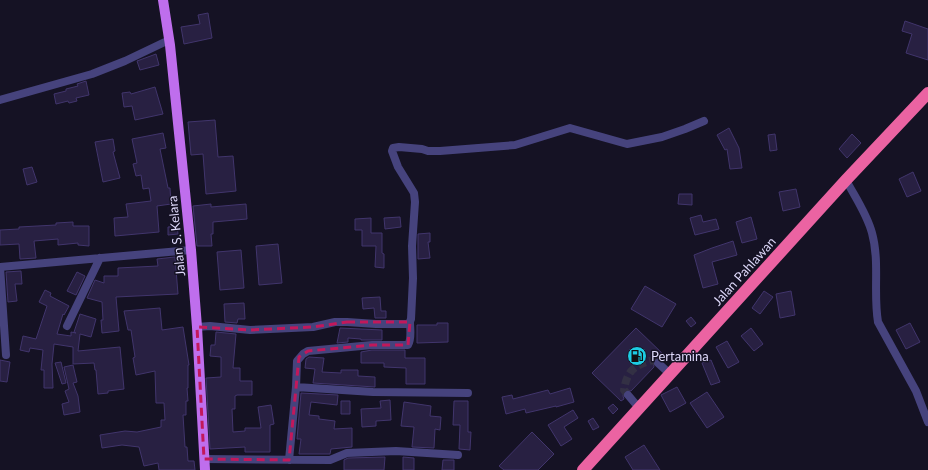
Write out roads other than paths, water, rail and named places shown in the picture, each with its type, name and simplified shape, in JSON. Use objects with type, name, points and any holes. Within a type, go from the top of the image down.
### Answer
[{"type":"highway","name":"Jalan Pahlawan","points":[[583,470],[846,180],[928,93]]},
{"type":"main road","name":"Jalan S. Kelara","points":[[163,0],[169,40],[191,250],[205,470]]},
{"type":"street","points":[[0,100],[92,74],[125,61],[169,40]]},
{"type":"street","points":[[289,460],[297,361],[303,354],[308,351],[372,345],[408,345],[410,343],[413,278],[412,246],[415,202],[414,193],[393,156],[393,148],[399,147],[440,151],[515,145],[570,128],[627,144],[662,137],[704,121]]},
{"type":"street","points":[[846,180],[868,219],[872,234],[876,262],[876,311],[878,322],[916,391],[928,422]]},
{"type":"street","points":[[6,354],[0,267],[191,250]]},
{"type":"street","points":[[68,326],[100,258]]},
{"type":"street","points":[[197,327],[210,326],[250,330],[313,327],[335,322],[407,325],[410,322]]},
{"type":"street","points":[[658,364],[670,374]]},
{"type":"street","points":[[296,387],[373,392],[468,393]]},
{"type":"street","points":[[628,394],[639,408]]},
{"type":"street","points":[[204,459],[330,460],[347,454],[396,451],[458,455]]},
{"type":"tunnel","points":[[628,395],[624,390],[629,373],[641,364],[653,360],[658,363]]},
{"type":"place","name":"Pertamina","points":[[637,356]]}]
